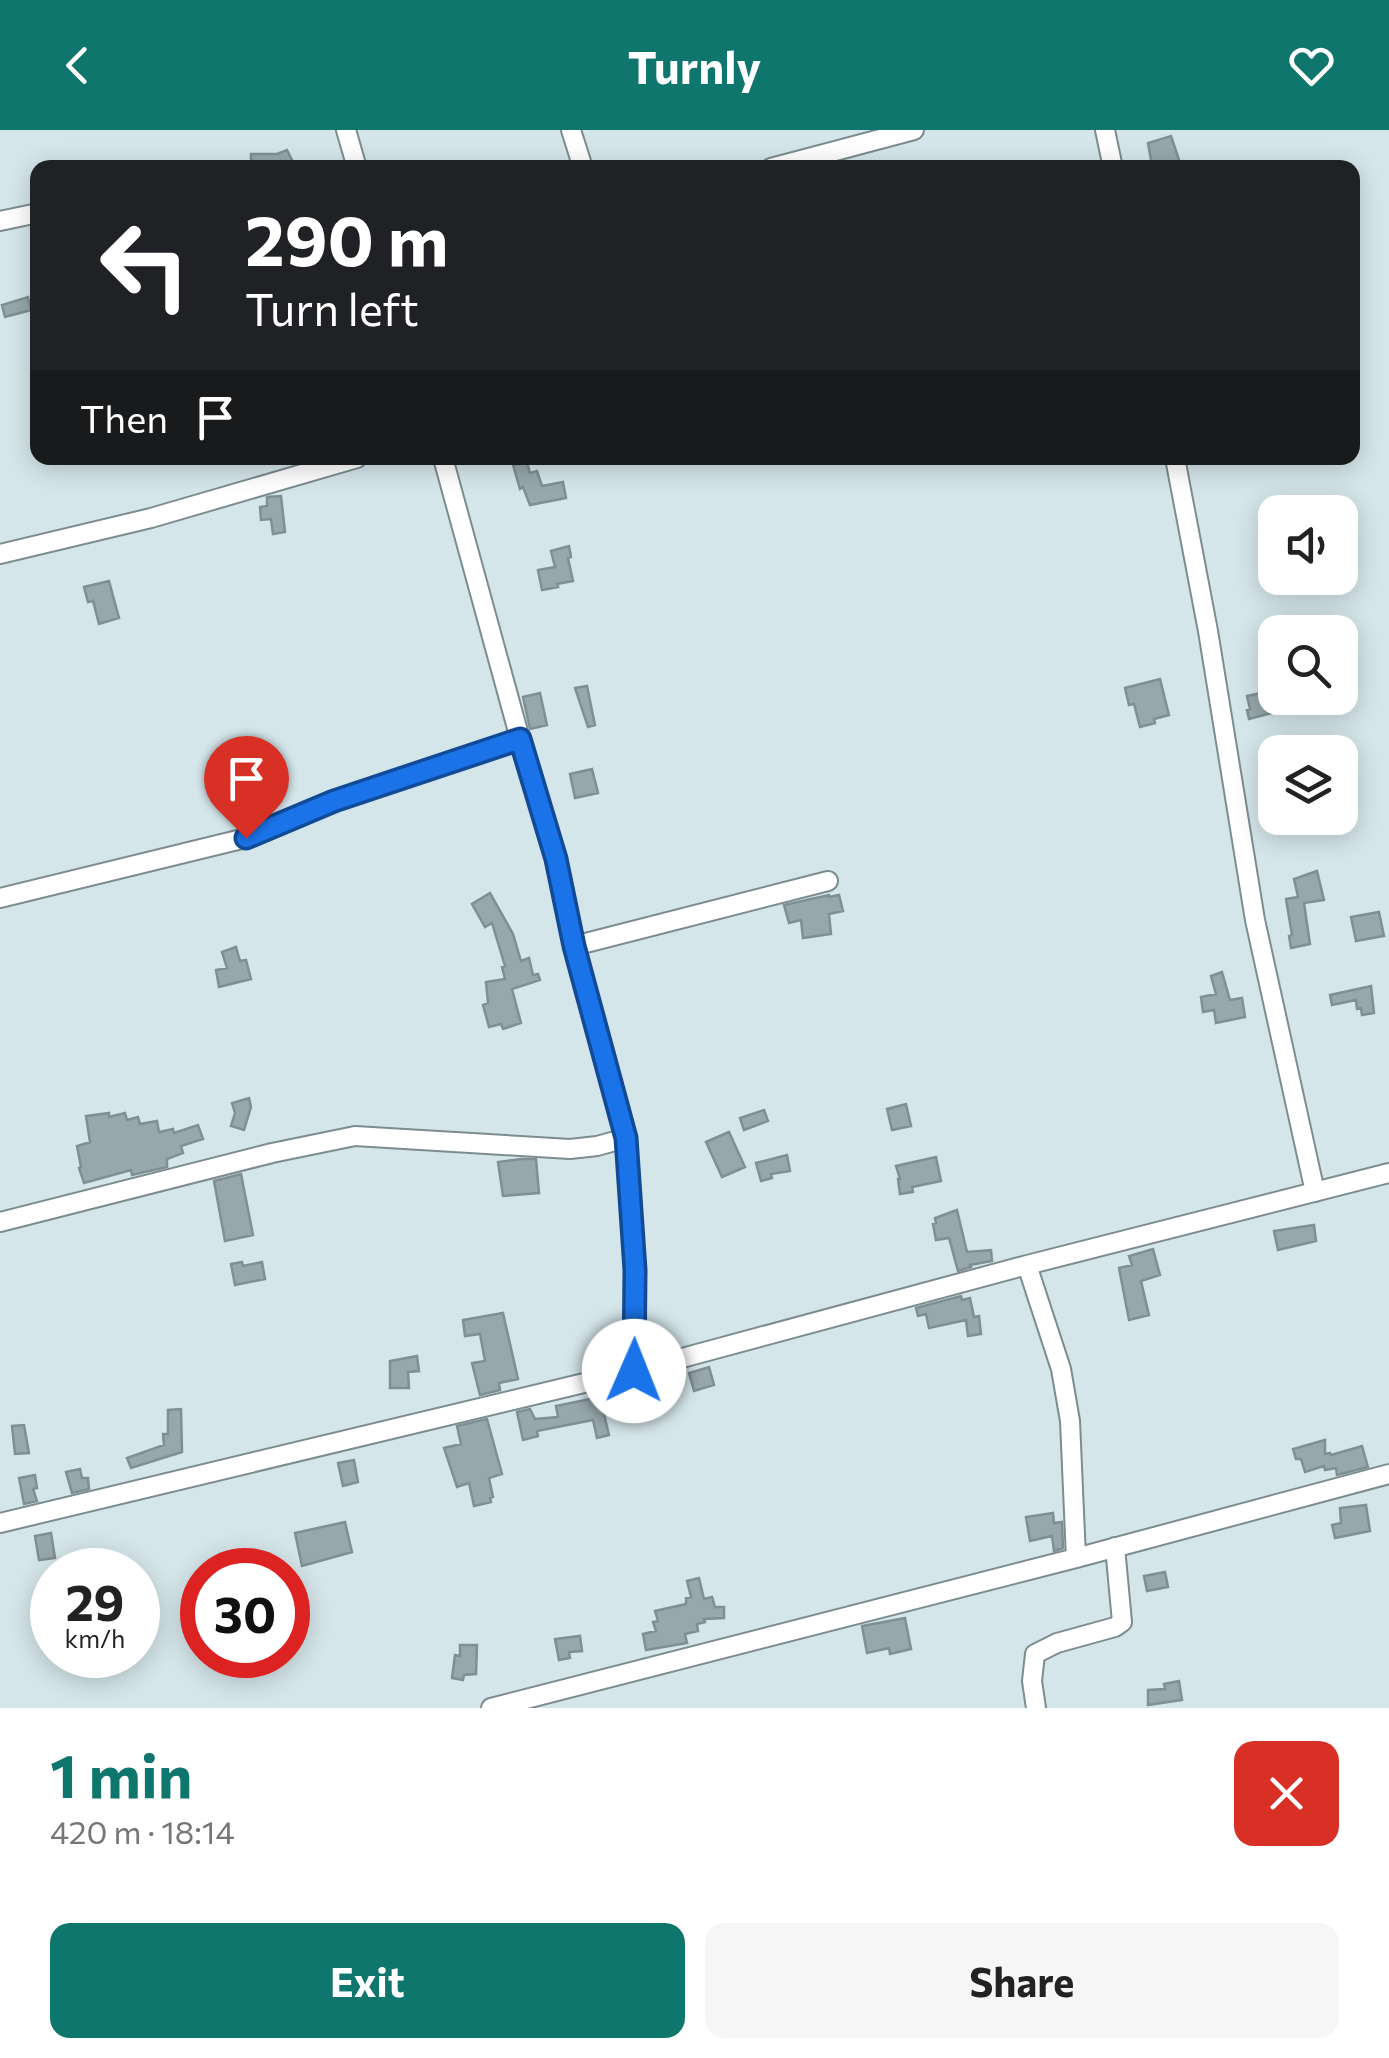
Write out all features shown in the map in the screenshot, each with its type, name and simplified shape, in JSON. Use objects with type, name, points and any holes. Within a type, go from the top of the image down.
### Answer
[{"type":"street","points":[[346,130],[355,160]]},
{"type":"street","points":[[572,130],[580,160]]},
{"type":"street","points":[[801,160],[914,130]]},
{"type":"street","points":[[1105,130],[1111,160]]},
{"type":"street","points":[[0,221],[30,215]]},
{"type":"street","points":[[0,554],[151,518],[333,465]]},
{"type":"street","points":[[445,465],[556,859],[574,946],[626,1138],[635,1270],[634,1371]]},
{"type":"street","points":[[1176,465],[1255,920],[1314,1192]]},
{"type":"street","points":[[0,898],[246,838],[334,801],[520,739]]},
{"type":"street","points":[[574,946],[828,881]]},
{"type":"street","points":[[0,1222],[272,1153],[355,1136],[570,1148],[626,1138]]},
{"type":"street","points":[[0,1523],[634,1371],[1389,1173]]},
{"type":"street","points":[[1027,1265],[1061,1370],[1070,1420],[1076,1558]]},
{"type":"street","points":[[491,1708],[1389,1474]]},
{"type":"street","points":[[1036,1708],[1034,1654],[1122,1622],[1114,1546]]},
{"type":"building","points":[[1171,136],[1179,160],[1151,160],[1148,143]]},
{"type":"building","points":[[287,150],[292,160],[251,160],[251,154]]},
{"type":"building","points":[[28,297],[30,310],[5,317],[2,305]]},
{"type":"building","points":[[513,465],[528,465],[530,473],[537,471],[542,486],[563,482],[566,498],[530,505],[523,487],[520,489]]},
{"type":"building","points":[[281,496],[285,532],[273,534],[271,519],[261,520],[260,507],[267,506],[267,497]]},
{"type":"building","points":[[569,546],[573,581],[542,590],[538,570],[555,567],[551,551]]},
{"type":"building","points":[[109,581],[119,618],[99,624],[93,601],[88,602],[84,587]]},
{"type":"building","points":[[1160,679],[1169,715],[1140,727],[1125,688]]},
{"type":"building","points":[[587,686],[595,725],[588,727],[575,688]]},
{"type":"building","points":[[540,693],[547,725],[530,729],[523,697]]},
{"type":"building","points":[[1258,694],[1258,715],[1264,715],[1249,719],[1247,696]]},
{"type":"building","points":[[592,769],[598,793],[575,798],[570,774]]},
{"type":"building","points":[[1317,871],[1324,900],[1304,903],[1310,944],[1291,948],[1286,899],[1298,897],[1294,879]]},
{"type":"building","points":[[490,893],[513,934],[521,961],[529,958],[533,975],[538,974],[540,980],[512,989],[521,1023],[503,1029],[501,1024],[489,1027],[483,1005],[488,1003],[486,982],[505,979],[505,966],[492,923],[485,927],[472,904]]},
{"type":"building","points":[[839,895],[843,911],[829,914],[831,934],[803,938],[801,920],[789,923],[784,905]]},
{"type":"building","points":[[1379,912],[1384,936],[1356,941],[1351,917]]},
{"type":"building","points":[[236,947],[240,961],[246,960],[251,979],[219,987],[216,970],[227,968],[222,952]]},
{"type":"building","points":[[1222,972],[1230,1000],[1242,998],[1245,1017],[1216,1023],[1214,1010],[1203,1012],[1201,997],[1216,994],[1211,976]]},
{"type":"building","points":[[1371,986],[1374,1013],[1362,1015],[1356,1000],[1332,1005],[1330,995]]},
{"type":"building","points":[[249,1098],[251,1107],[244,1130],[231,1126],[235,1113],[232,1103]]},
{"type":"building","points":[[906,1104],[911,1126],[892,1130],[887,1109]]},
{"type":"building","points":[[764,1110],[768,1121],[744,1130],[740,1118]]},
{"type":"building","points":[[109,1113],[109,1117],[125,1113],[127,1120],[138,1117],[140,1124],[157,1121],[159,1132],[173,1129],[174,1133],[198,1125],[203,1139],[181,1146],[183,1153],[167,1159],[167,1167],[132,1175],[131,1170],[84,1183],[77,1146],[90,1142],[86,1116]]},
{"type":"building","points":[[729,1132],[745,1167],[722,1177],[706,1142]]},
{"type":"building","points":[[787,1155],[790,1171],[771,1174],[772,1178],[761,1181],[756,1163]]},
{"type":"building","points":[[936,1157],[941,1181],[912,1187],[913,1192],[900,1194],[896,1166]]},
{"type":"building","points":[[536,1159],[539,1193],[503,1196],[498,1162]]},
{"type":"building","points":[[241,1174],[253,1235],[225,1241],[214,1181]]},
{"type":"building","points":[[957,1210],[967,1252],[991,1250],[992,1261],[958,1271],[949,1238],[936,1240],[935,1218]]},
{"type":"building","points":[[1314,1225],[1316,1241],[1278,1250],[1274,1231]]},
{"type":"building","points":[[1153,1249],[1160,1275],[1141,1281],[1149,1315],[1129,1320],[1119,1268],[1132,1265],[1129,1256]]},
{"type":"building","points":[[242,1262],[243,1266],[262,1262],[265,1279],[235,1285],[231,1264]]},
{"type":"building","points":[[961,1296],[962,1300],[970,1298],[974,1317],[979,1316],[981,1334],[968,1336],[966,1320],[929,1328],[926,1314],[918,1316],[916,1308]]},
{"type":"building","points":[[503,1313],[518,1379],[499,1383],[500,1390],[480,1395],[472,1363],[485,1361],[480,1334],[465,1336],[463,1320]]},
{"type":"building","points":[[417,1356],[419,1371],[408,1372],[409,1388],[390,1388],[390,1361]]},
{"type":"building","points":[[709,1367],[714,1385],[694,1391],[689,1373]]},
{"type":"building","points":[[600,1397],[609,1435],[597,1438],[593,1420],[537,1431],[538,1436],[523,1440],[517,1412],[530,1409],[535,1419],[558,1417],[556,1406]]},
{"type":"building","points":[[181,1409],[182,1452],[131,1468],[127,1458],[164,1445],[168,1410]]},
{"type":"building","points":[[487,1419],[502,1474],[489,1478],[491,1502],[474,1506],[469,1483],[457,1487],[444,1448],[461,1444],[457,1426]]},
{"type":"building","points":[[24,1425],[29,1453],[15,1454],[12,1426]]},
{"type":"building","points":[[1325,1440],[1325,1454],[1331,1455],[1362,1446],[1368,1467],[1337,1475],[1336,1468],[1325,1470],[1324,1466],[1305,1472],[1293,1449]]},
{"type":"building","points":[[354,1460],[358,1482],[343,1486],[338,1463]]},
{"type":"building","points":[[80,1469],[82,1478],[88,1478],[89,1489],[72,1493],[66,1472]]},
{"type":"building","points":[[35,1475],[37,1488],[33,1489],[37,1501],[24,1504],[19,1478]]},
{"type":"building","points":[[1366,1505],[1370,1531],[1335,1538],[1332,1525],[1341,1523],[1340,1508]]},
{"type":"building","points":[[1053,1513],[1054,1523],[1062,1522],[1063,1548],[1054,1551],[1052,1536],[1030,1541],[1026,1517]]},
{"type":"building","points":[[345,1522],[352,1552],[310,1564],[310,1548],[298,1548],[295,1533]]},
{"type":"building","points":[[51,1533],[53,1548],[37,1548],[35,1536]]},
{"type":"building","points":[[1165,1572],[1168,1587],[1147,1591],[1144,1576]]},
{"type":"building","points":[[699,1578],[704,1599],[712,1597],[715,1607],[724,1607],[724,1618],[704,1619],[705,1622],[697,1624],[698,1631],[685,1634],[687,1643],[646,1650],[643,1634],[656,1631],[655,1611],[686,1604],[686,1598],[691,1597],[687,1581]]},
{"type":"building","points":[[905,1618],[911,1649],[890,1654],[889,1648],[867,1653],[862,1626]]},
{"type":"building","points":[[580,1636],[582,1651],[569,1652],[570,1658],[559,1660],[555,1639]]},
{"type":"building","points":[[460,1645],[477,1645],[476,1674],[464,1675],[463,1680],[452,1678]]},
{"type":"building","points":[[1179,1681],[1182,1700],[1148,1705],[1148,1690],[1165,1689],[1164,1684]]},
{"type":"route","points":[[246,838],[334,801],[520,739],[556,859],[574,946],[626,1138],[635,1270],[634,1371]]}]
